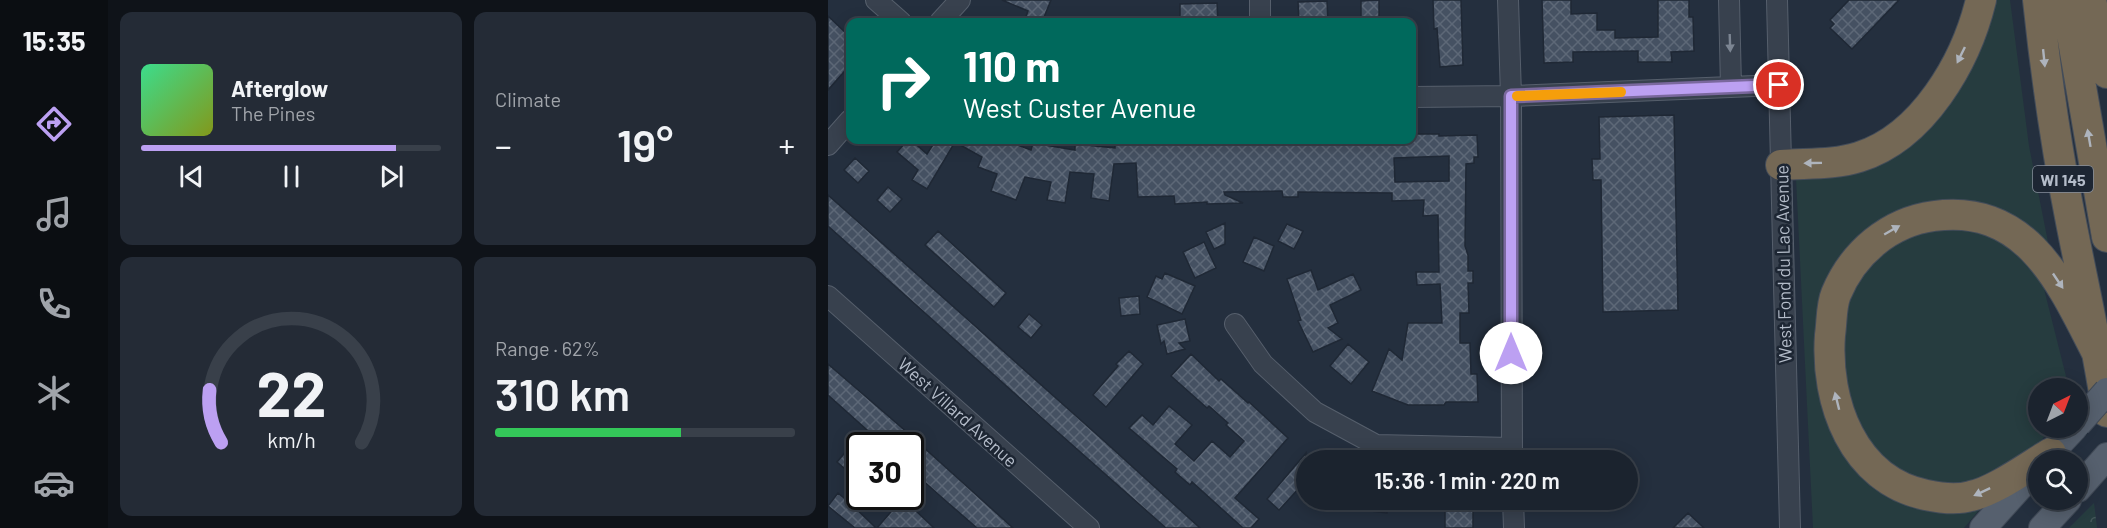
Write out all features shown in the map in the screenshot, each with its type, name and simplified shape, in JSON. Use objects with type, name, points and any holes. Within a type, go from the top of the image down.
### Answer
[{"type":"highway","points":[[1781,165],[1827,163],[1858,158],[1880,149],[1904,131],[1932,103],[1958,62],[1974,27],[1981,0]]},
{"type":"highway","name":"WI 145","points":[[2038,0],[2048,89],[2072,227],[2099,357],[2107,411]]},
{"type":"highway","name":"WI 145","points":[[2066,0],[2107,237]]},
{"type":"highway","points":[[2091,0],[2107,73]]},
{"type":"highway","points":[[2028,469],[1973,496],[1938,497],[1909,491],[1887,479],[1869,464],[1853,442],[1841,419],[1832,381],[1829,349],[1835,297],[1850,266],[1892,228],[1920,217],[1944,214],[1968,215],[1996,222],[2020,236],[2043,259],[2062,286],[2099,357]]},
{"type":"main road","points":[[2088,413],[2107,391]]},
{"type":"main road","points":[[2053,450],[2065,438]]},
{"type":"main road","points":[[2088,478],[2107,456]]},
{"type":"main road","points":[[1983,528],[2028,478]]},
{"type":"main road","points":[[2042,528],[2058,510]]},
{"type":"street","points":[[876,0],[896,18]]},
{"type":"street","points":[[944,18],[960,0]]},
{"type":"street","points":[[1260,0],[1260,18]]},
{"type":"street","points":[[1508,0],[1511,96],[1512,450]]},
{"type":"street","points":[[1729,0],[1731,87]]},
{"type":"street","name":"West Fond du Lac Avenue","points":[[1777,0],[1790,528]]},
{"type":"street","points":[[1416,97],[1511,96],[1779,85]]},
{"type":"street","points":[[828,145],[846,125]]},
{"type":"street","name":"West Villard Avenue","points":[[828,296],[1089,528]]},
{"type":"street","points":[[1235,324],[1263,364],[1315,412],[1376,445],[1452,450]]},
{"type":"street","points":[[1513,510],[1514,528]]},
{"type":"green space","points":[[1989,0],[2010,0],[2029,146],[2049,247],[1911,210],[1829,303],[1857,457],[1985,503],[1964,528],[1813,528],[1796,178],[1886,154]]},
{"type":"green space","points":[[1979,224],[2040,264],[2066,378],[2028,378],[2028,438],[2043,438],[2036,450],[2028,450],[2028,458],[1958,487],[1909,477],[1870,446],[1846,391],[1841,335],[1852,285],[1900,232]]},
{"type":"green space","points":[[2094,503],[2097,528],[2069,528],[2088,510]]},
{"type":"building","points":[[1002,0],[1051,0],[1044,18],[1025,18],[1028,11]]},
{"type":"building","points":[[1379,0],[1379,17],[1361,18],[1361,1]]},
{"type":"building","points":[[1433,0],[1461,0],[1463,65],[1440,67],[1437,28],[1434,29]]},
{"type":"building","points":[[1542,0],[1571,0],[1571,14],[1597,13],[1597,30],[1615,30],[1615,38],[1658,37],[1658,0],[1689,0],[1689,17],[1693,17],[1694,51],[1671,52],[1672,62],[1638,62],[1638,51],[1573,52],[1573,62],[1544,63]]},
{"type":"building","points":[[1849,0],[1899,0],[1852,49],[1830,28],[1834,24],[1830,20]]},
{"type":"building","points":[[1327,1],[1328,18],[1299,18],[1298,2]]},
{"type":"building","points":[[1217,3],[1218,18],[1180,18],[1180,4]]},
{"type":"building","points":[[828,16],[846,33],[846,70],[828,90]]},
{"type":"building","points":[[1674,115],[1678,310],[1603,312],[1601,180],[1593,180],[1592,159],[1600,159],[1599,117]]},
{"type":"building","points":[[1416,134],[1477,135],[1478,157],[1474,157],[1474,163],[1466,164],[1465,246],[1468,255],[1468,271],[1473,271],[1473,283],[1468,283],[1469,313],[1460,313],[1460,343],[1470,343],[1471,374],[1477,374],[1478,402],[1408,405],[1372,391],[1389,349],[1402,360],[1408,323],[1442,323],[1440,284],[1417,285],[1416,272],[1439,272],[1438,215],[1423,216],[1424,200],[1392,201],[1392,193],[1298,192],[1298,197],[1283,197],[1282,191],[1224,192],[1225,195],[1243,203],[1175,204],[1174,196],[1138,197],[1136,163],[1114,164],[1109,201],[1091,198],[1094,174],[1070,172],[1065,203],[1047,200],[1051,182],[1025,177],[1016,200],[991,191],[997,174],[978,167],[982,157],[959,144],[1015,144],[1031,150],[1033,144],[1075,150],[1075,144],[1115,148],[1115,144],[1416,144]],"holes":[[[1449,156],[1449,181],[1395,182],[1394,158]]]},
{"type":"building","points":[[904,144],[916,144],[927,154],[933,144],[954,144],[927,189],[912,180],[918,170],[897,152]]},
{"type":"building","points":[[855,158],[869,171],[858,183],[844,170]]},
{"type":"building","points":[[888,187],[902,199],[890,212],[877,200]]},
{"type":"building","points":[[828,195],[1200,528],[1166,528],[1052,427],[828,226]]},
{"type":"building","points":[[1225,223],[1225,244],[1214,249],[1206,232]]},
{"type":"building","points":[[1287,224],[1303,231],[1294,249],[1278,241]]},
{"type":"building","points":[[938,231],[1006,293],[994,307],[925,245]]},
{"type":"building","points":[[1254,237],[1274,246],[1264,271],[1243,262]]},
{"type":"building","points":[[1204,242],[1216,268],[1195,278],[1183,252]]},
{"type":"building","points":[[1311,270],[1318,290],[1353,274],[1361,290],[1330,305],[1338,323],[1328,328],[1342,339],[1313,352],[1298,321],[1301,320],[1287,279]]},
{"type":"building","points":[[1165,273],[1195,286],[1182,314],[1147,297],[1156,276],[1162,279]]},
{"type":"building","points":[[1139,296],[1140,314],[1121,316],[1119,298]]},
{"type":"building","points":[[1029,314],[1042,325],[1031,338],[1018,327]]},
{"type":"building","points":[[1185,319],[1190,341],[1179,343],[1185,349],[1167,354],[1164,341],[1161,344],[1157,325]]},
{"type":"building","points":[[1348,344],[1369,362],[1351,384],[1330,366]]},
{"type":"building","points":[[1129,351],[1143,364],[1106,407],[1093,395],[1118,366],[1116,364]]},
{"type":"building","points":[[1191,354],[1219,381],[1221,379],[1249,402],[1288,438],[1235,498],[1259,519],[1251,528],[1243,528],[1192,482],[1190,485],[1175,472],[1177,469],[1129,428],[1142,415],[1153,425],[1169,406],[1192,425],[1175,444],[1194,461],[1212,441],[1230,457],[1244,441],[1209,406],[1207,408],[1171,376]]},
{"type":"building","points":[[828,364],[907,432],[869,432],[828,395]]},
{"type":"building","points":[[924,448],[1013,528],[977,528],[924,481]]},
{"type":"building","points":[[846,452],[846,470],[837,462]]},
{"type":"building","points":[[1296,465],[1296,491],[1279,510],[1267,499]]},
{"type":"building","points":[[838,493],[846,500],[846,510],[857,510],[876,528],[855,528],[828,506]]},
{"type":"building","points":[[893,510],[917,510],[934,528],[877,528]]},
{"type":"building","points":[[1362,510],[1387,510],[1387,513]]},
{"type":"building","points":[[1445,510],[1473,510],[1473,528],[1445,528]]},
{"type":"building","points":[[1688,513],[1704,528],[1673,528]]},
{"type":"slow traffic","points":[[1517,96],[1621,92]]},
{"type":"route","points":[[1511,353],[1511,96],[1779,85]]}]
